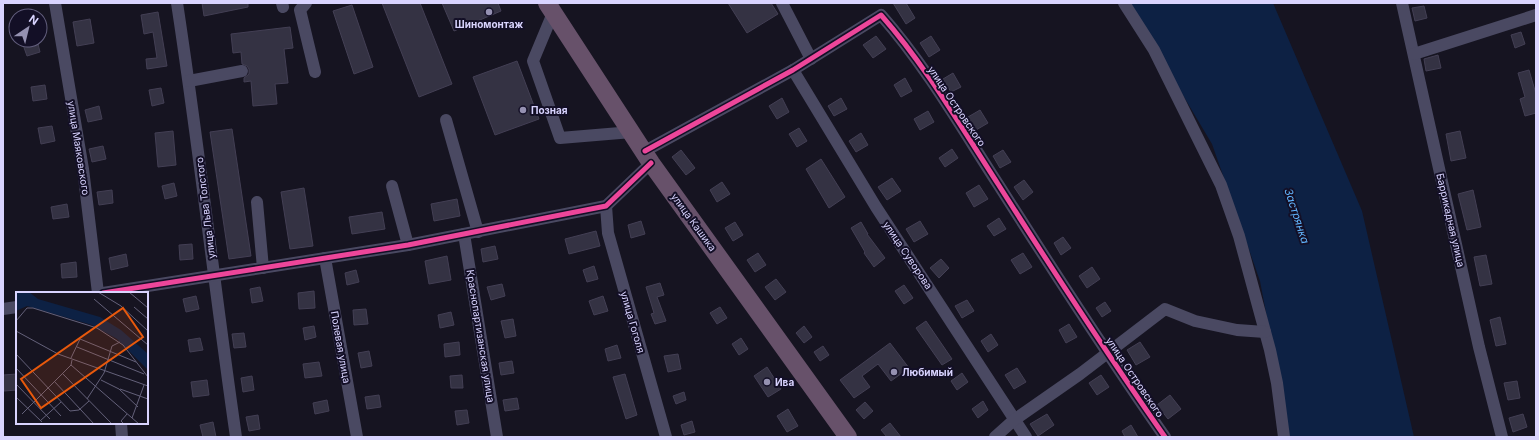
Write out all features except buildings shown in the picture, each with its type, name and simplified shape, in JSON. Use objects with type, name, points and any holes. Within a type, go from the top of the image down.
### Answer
[{"type":"highway","name":"улица Кашика","points":[[550,8],[648,157],[848,437]]},
{"type":"street","name":"улица Маяковского","points":[[55,3],[83,169],[98,292]]},
{"type":"street","name":"улица Льва Толстого","points":[[176,3],[201,166],[213,274],[236,437]]},
{"type":"street","points":[[306,3],[300,10],[315,72]]},
{"type":"street","points":[[782,3],[811,59]]},
{"type":"street","points":[[1124,3],[1154,50],[1221,185],[1239,236],[1265,332],[1277,383],[1284,437]]},
{"type":"street","name":"Баррикадная улица","points":[[1402,3],[1479,347],[1502,437]]},
{"type":"street","points":[[550,8],[533,61],[560,138],[632,132]]},
{"type":"street","name":"улица Островского","points":[[606,206],[648,157],[881,15],[900,36],[1107,354],[1164,437]]},
{"type":"street","points":[[1414,54],[1536,15]]},
{"type":"street","name":"улица Суворова","points":[[793,70],[876,207],[1026,437]]},
{"type":"street","points":[[189,82],[242,71]]},
{"type":"street","points":[[446,120],[478,232]]},
{"type":"street","points":[[392,186],[408,245]]},
{"type":"street","points":[[257,202],[263,268]]},
{"type":"street","points":[[109,292],[213,274],[263,268],[408,245],[606,206]]},
{"type":"street","name":"улица Гоголя","points":[[606,206],[608,233],[666,437]]},
{"type":"street","name":"Краснопартизанская улица","points":[[464,234],[497,437]]},
{"type":"street","name":"Полевая улица","points":[[325,258],[357,437]]},
{"type":"street","points":[[3,309],[16,307]]},
{"type":"street","points":[[995,437],[1014,420],[1107,354],[1165,309],[1195,321],[1238,330],[1265,332]]},
{"type":"street","points":[[121,424],[122,437]]},
{"type":"water","name":"Застрянка","points":[[1128,3],[1273,3],[1362,211],[1414,437],[1287,437],[1275,360],[1260,281],[1212,144]]},
{"type":"cycle path","points":[[645,151],[793,70],[881,15],[928,76],[1080,311],[1165,437]]},
{"type":"cycle path","points":[[109,292],[408,245],[606,206],[651,163]]},
{"type":"place","name":"Шиномонтаж","points":[[489,12]]},
{"type":"place","name":"Позная","points":[[523,110]]},
{"type":"place","name":"Любимый","points":[[894,372]]},
{"type":"place","name":"Ива","points":[[767,382]]}]
